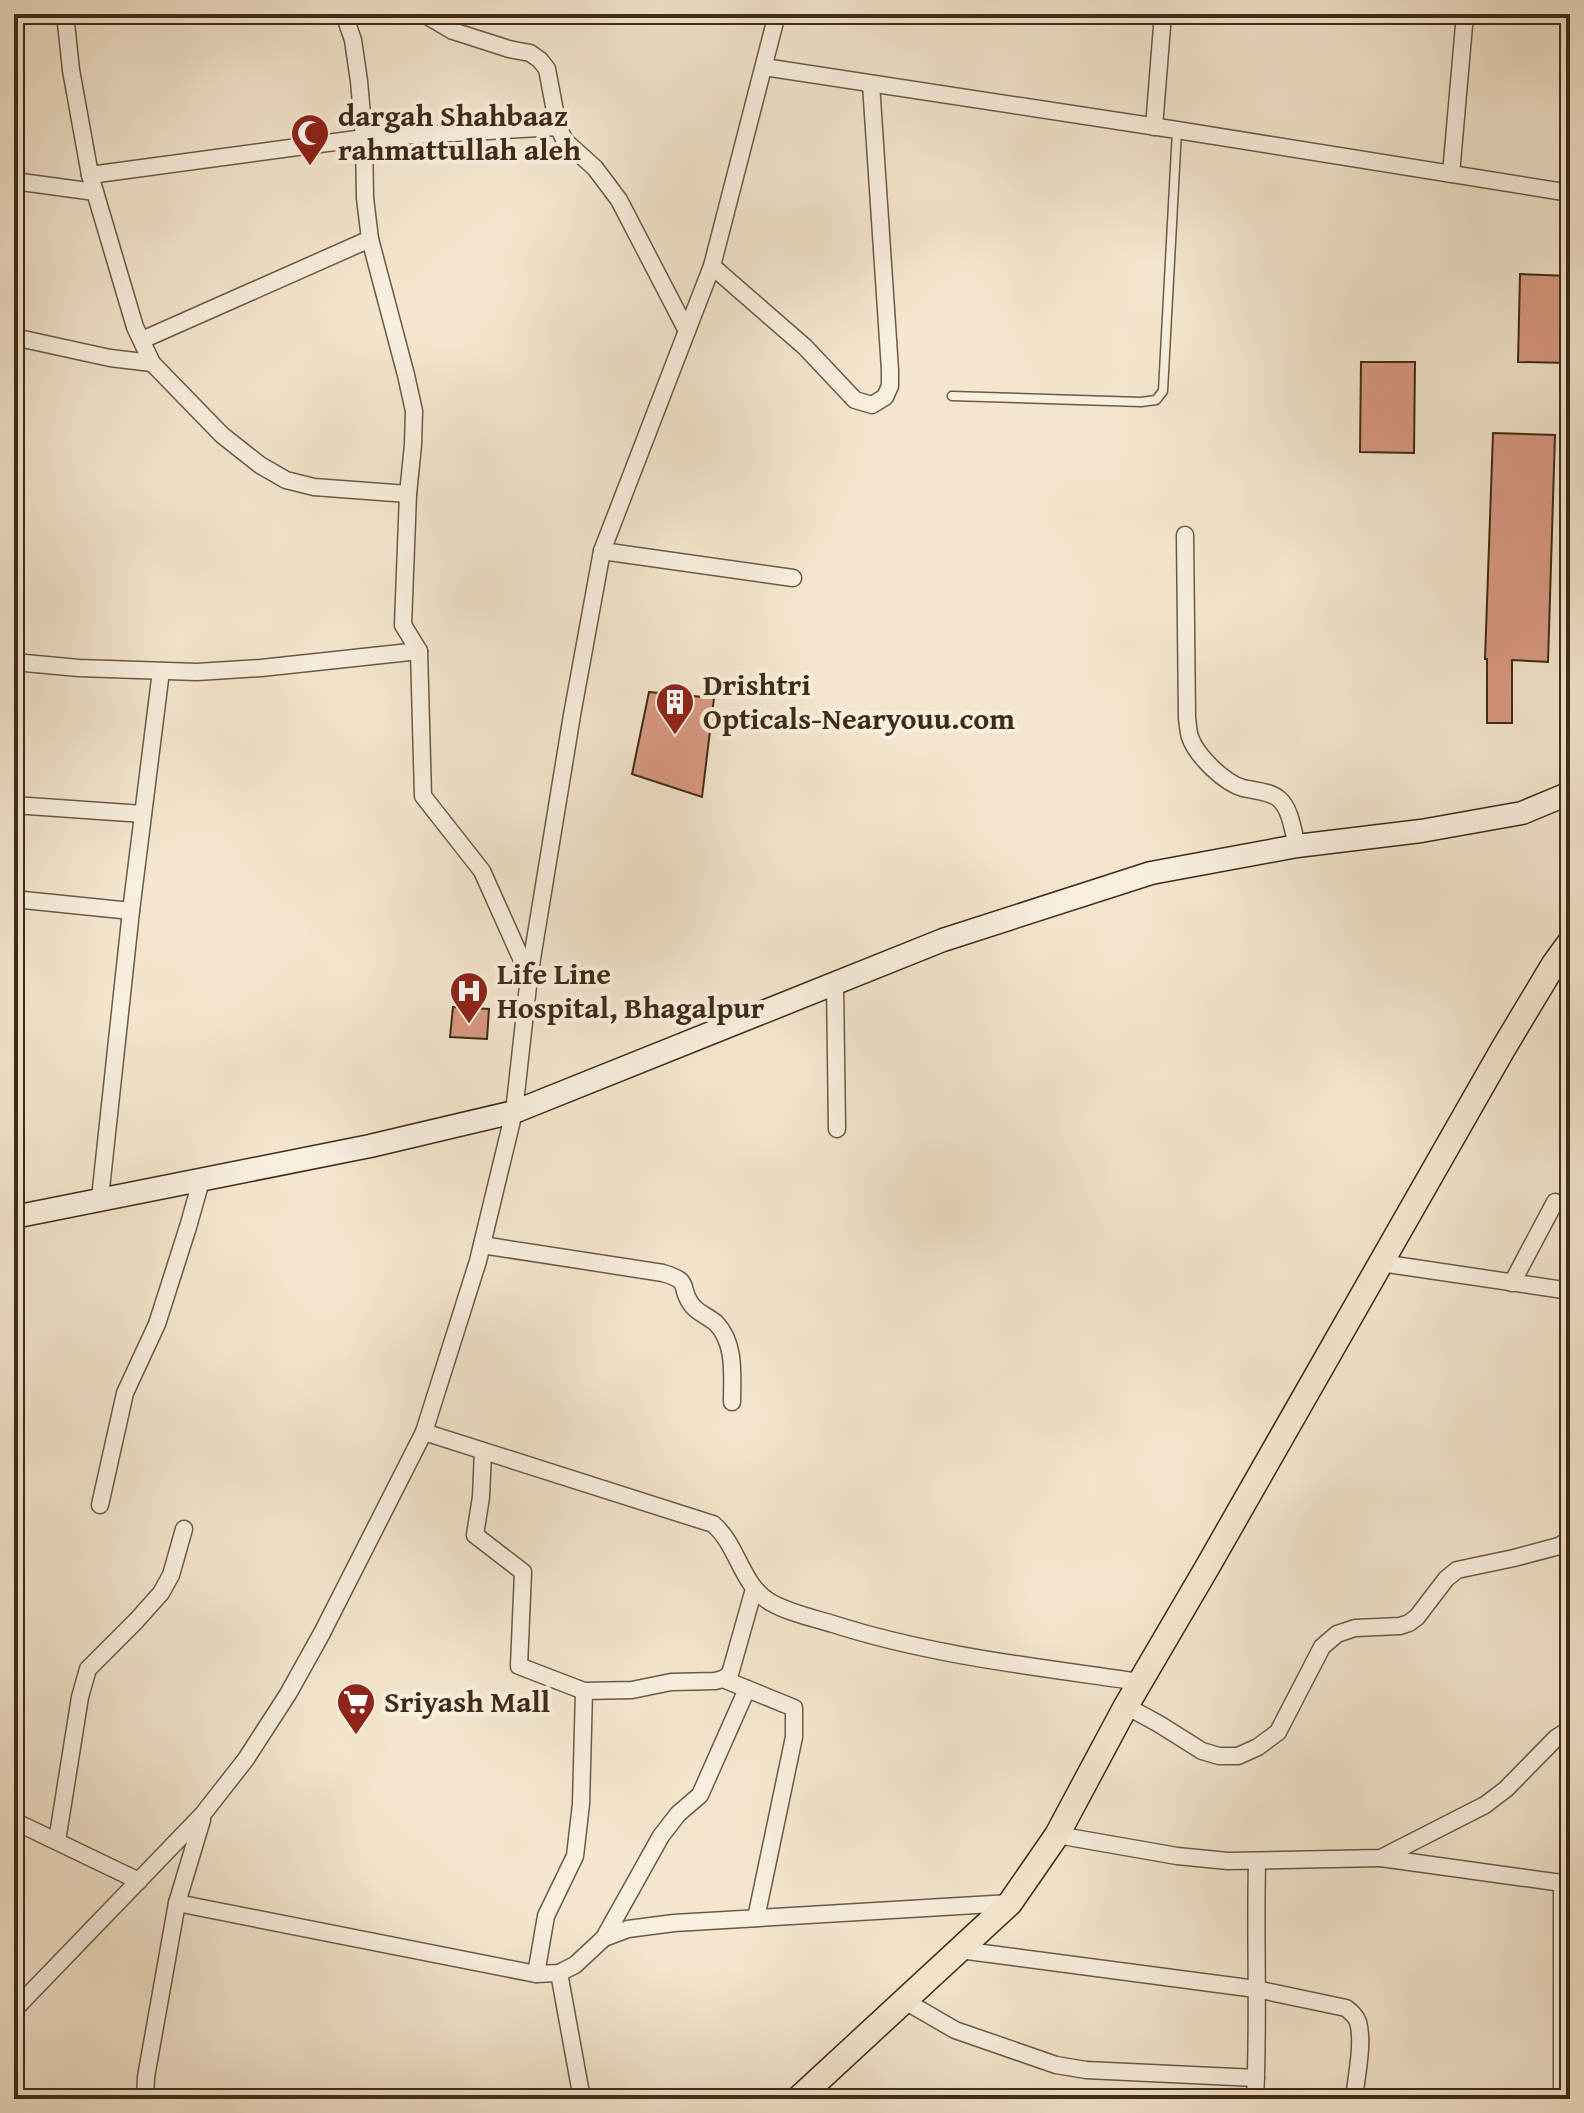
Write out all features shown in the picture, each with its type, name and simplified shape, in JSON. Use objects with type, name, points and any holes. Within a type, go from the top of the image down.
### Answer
[{"type":"main road","points":[[14,1217],[370,1146],[514,1112],[943,940],[1151,873],[1297,846],[1421,831],[1522,813],[1570,793]]},
{"type":"main road","points":[[798,2099],[1010,1903],[1057,1835],[1126,1706],[1503,1049],[1570,942]]},
{"type":"street","points":[[65,14],[71,70],[90,175],[135,327],[152,363],[222,435],[260,465],[286,480],[314,487],[408,494]]},
{"type":"street","points":[[344,14],[353,40],[364,138],[365,198],[370,239],[414,411],[403,625],[419,651],[423,796],[482,871],[529,977]]},
{"type":"street","points":[[424,14],[453,31],[530,53],[540,60],[547,69],[558,127],[565,141],[595,168],[619,200],[687,331]]},
{"type":"street","points":[[14,2010],[203,1814],[246,1759],[322,1633],[424,1432],[466,1303],[514,1112],[529,977],[602,551],[712,266],[777,14]]},
{"type":"street","points":[[1154,127],[1163,14]]},
{"type":"street","points":[[1451,174],[1465,14]]},
{"type":"street","points":[[764,67],[1570,193]]},
{"type":"street","points":[[712,266],[805,347],[855,400],[872,405],[885,397],[890,386],[890,370],[871,84]]},
{"type":"street","points":[[90,175],[364,138],[558,127]]},
{"type":"street","points":[[14,181],[95,192]]},
{"type":"street","points":[[142,340],[370,239]]},
{"type":"street","points":[[14,337],[110,358],[152,363]]},
{"type":"street","points":[[1185,535],[1187,718],[1190,737],[1197,751],[1226,781],[1282,801],[1297,846]]},
{"type":"street","points":[[602,551],[793,578]]},
{"type":"street","points":[[14,662],[79,668],[197,672],[419,651]]},
{"type":"street","points":[[100,1198],[161,671]]},
{"type":"street","points":[[14,805],[143,814]]},
{"type":"street","points":[[14,899],[131,911]]},
{"type":"street","points":[[835,983],[837,1129]]},
{"type":"street","points":[[100,1505],[125,1393],[157,1324],[201,1181]]},
{"type":"street","points":[[1512,1283],[1555,1202]]},
{"type":"street","points":[[482,1245],[663,1273],[678,1278],[685,1287],[689,1302],[713,1320],[729,1343],[732,1402]]},
{"type":"street","points":[[1381,1263],[1570,1291]]},
{"type":"street","points":[[424,1432],[713,1524],[723,1533],[754,1589],[769,1602],[789,1610],[911,1646],[1140,1682]]},
{"type":"street","points":[[483,1451],[475,1535],[523,1572],[519,1666],[584,1691],[632,1690],[671,1682],[723,1679],[794,1708],[794,1737],[756,1918]]},
{"type":"street","points":[[57,1841],[80,1697],[88,1669],[161,1593],[171,1575],[184,1529]]},
{"type":"street","points":[[1126,1706],[1202,1751],[1219,1756],[1238,1756],[1258,1747],[1278,1732],[1322,1647],[1337,1634],[1355,1628],[1409,1623],[1457,1570],[1559,1546],[1570,1539]]},
{"type":"street","points":[[723,1679],[730,1674],[754,1589]]},
{"type":"street","points":[[177,1903],[536,1974],[559,1973],[575,1965],[604,1938],[669,1823],[700,1795],[747,1689]]},
{"type":"street","points":[[536,1974],[546,1916],[575,1856],[581,1804],[584,1691]]},
{"type":"street","points":[[1381,1858],[1485,1805],[1506,1789],[1556,1738],[1570,1729]]},
{"type":"street","points":[[145,2099],[146,2077],[177,1903],[203,1814]]},
{"type":"street","points":[[14,1821],[139,1881]]},
{"type":"street","points":[[1057,1835],[1177,1856],[1257,1862],[1381,1858],[1566,1884],[1562,2099]]},
{"type":"street","points":[[1255,2099],[1257,1862]]},
{"type":"street","points":[[604,1938],[628,1929],[674,1923],[1010,1903]]},
{"type":"street","points":[[960,1950],[1256,1989],[1346,2008],[1358,2023],[1354,2099]]},
{"type":"street","points":[[559,1973],[582,2099]]},
{"type":"street","points":[[905,2001],[955,2030],[1056,2065],[1086,2070],[1256,2078]]},
{"type":"lane","points":[[952,396],[1156,400],[1163,391],[1177,130]]},
{"type":"building","points":[[1520,274],[1570,276],[1570,363],[1518,362]]},
{"type":"building","points":[[1361,362],[1415,362],[1414,453],[1360,452]]},
{"type":"building","points":[[1493,433],[1555,435],[1548,662],[1512,660],[1512,723],[1487,723],[1485,659]]},
{"type":"building","name":"Drishtri Opticals-Nearyouu.com","points":[[649,692],[714,698],[702,797],[632,774]]},
{"type":"building","points":[[453,1007],[489,1009],[487,1039],[450,1037]]},
{"type":"place","name":"dargah Shahbaaz rahmattullah aleh","points":[[310,167]]},
{"type":"place","name":"Drishtri Opticals-Nearyouu.com","points":[[675,736]]},
{"type":"place","name":"Life Line Hospital, Bhagalpur","points":[[469,1025]]},
{"type":"place","name":"Sriyash Mall","points":[[356,1736]]}]
